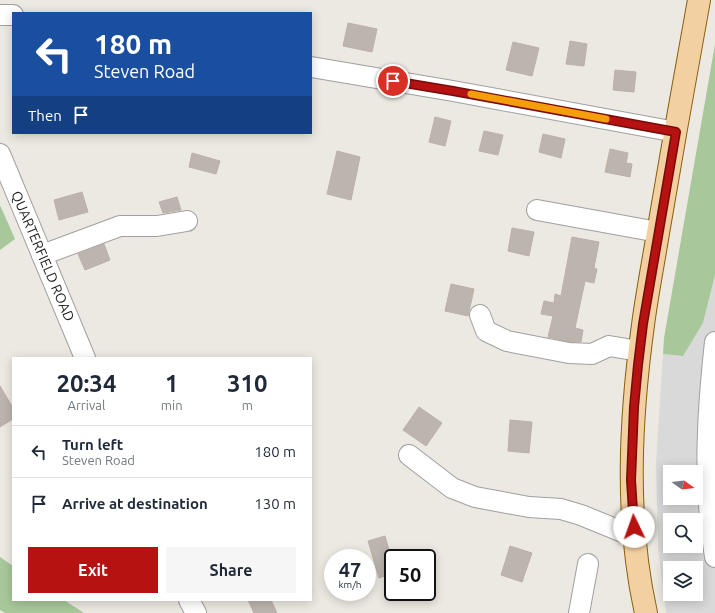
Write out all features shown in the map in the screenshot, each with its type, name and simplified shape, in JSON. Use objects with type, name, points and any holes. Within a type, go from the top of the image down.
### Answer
[{"type":"main road","points":[[646,613],[637,559],[631,480],[634,407],[643,324],[699,0]]},
{"type":"street","points":[[0,15],[12,15]]},
{"type":"street","points":[[312,67],[453,91],[676,132]]},
{"type":"street","name":"QUARTERFIELD ROAD","points":[[0,154],[85,357]]},
{"type":"street","points":[[537,210],[658,232]]},
{"type":"street","points":[[42,255],[120,226],[157,226],[188,221]]},
{"type":"street","points":[[480,315],[486,331],[507,340],[569,353],[592,354],[609,346],[640,351]]},
{"type":"street","points":[[715,342],[710,388],[707,449],[707,488],[715,557]]},
{"type":"street","points":[[408,455],[452,488],[475,497],[529,507],[561,509],[581,515],[635,537]]},
{"type":"street","points":[[579,613],[588,564]]},
{"type":"street","points":[[189,601],[196,613]]},
{"type":"shaded area","points":[[715,275],[715,613],[666,613],[665,601],[703,601],[703,561],[663,561],[663,588],[658,547],[656,463],[663,354],[683,356],[703,323]]},
{"type":"green space","points":[[715,44],[715,275],[703,323],[683,356],[663,354],[664,338]]},
{"type":"green space","points":[[0,205],[15,239],[0,250]]},
{"type":"green space","points":[[0,557],[12,565],[12,601],[66,601],[84,613],[5,613],[0,610]]},
{"type":"building","points":[[348,23],[377,29],[372,52],[343,46]]},
{"type":"building","points":[[570,41],[587,44],[584,66],[566,64]]},
{"type":"building","points":[[513,42],[539,48],[532,76],[506,70]]},
{"type":"building","points":[[615,70],[636,72],[634,92],[613,90]]},
{"type":"building","points":[[435,117],[451,121],[445,146],[429,142]]},
{"type":"building","points":[[484,131],[503,135],[498,155],[479,151]]},
{"type":"building","points":[[543,134],[565,139],[561,158],[539,152]]},
{"type":"building","points":[[610,149],[628,153],[626,163],[632,164],[630,177],[605,172]]},
{"type":"building","points":[[337,151],[360,157],[351,200],[327,194]]},
{"type":"building","points":[[192,153],[220,161],[216,174],[189,167]]},
{"type":"building","points":[[82,192],[88,212],[59,220],[54,200]]},
{"type":"building","points":[[177,197],[181,210],[163,213],[159,202]]},
{"type":"building","points":[[512,228],[534,232],[529,256],[508,251]]},
{"type":"building","points":[[572,237],[599,242],[594,268],[597,269],[594,283],[585,281],[575,328],[583,330],[581,342],[570,342],[548,337],[553,316],[541,314],[544,301],[554,303],[555,294],[561,296]]},
{"type":"building","points":[[104,244],[110,260],[85,270],[78,254]]},
{"type":"building","points":[[451,284],[474,289],[468,316],[445,311]]},
{"type":"building","points":[[0,386],[12,406],[12,420],[0,427]]},
{"type":"building","points":[[419,407],[442,423],[426,446],[403,430]]},
{"type":"building","points":[[510,420],[532,422],[529,453],[508,451]]},
{"type":"building","points":[[385,536],[389,549],[384,549],[384,576],[379,578],[376,568],[376,549],[370,549],[368,541]]},
{"type":"building","points":[[510,546],[532,553],[522,582],[501,575]]},
{"type":"building","points":[[248,601],[271,601],[277,613],[254,613]]},
{"type":"slow traffic","points":[[471,94],[606,119]]},
{"type":"route","points":[[393,81],[676,132],[643,324],[638,365],[634,407],[631,480],[634,527]]}]
